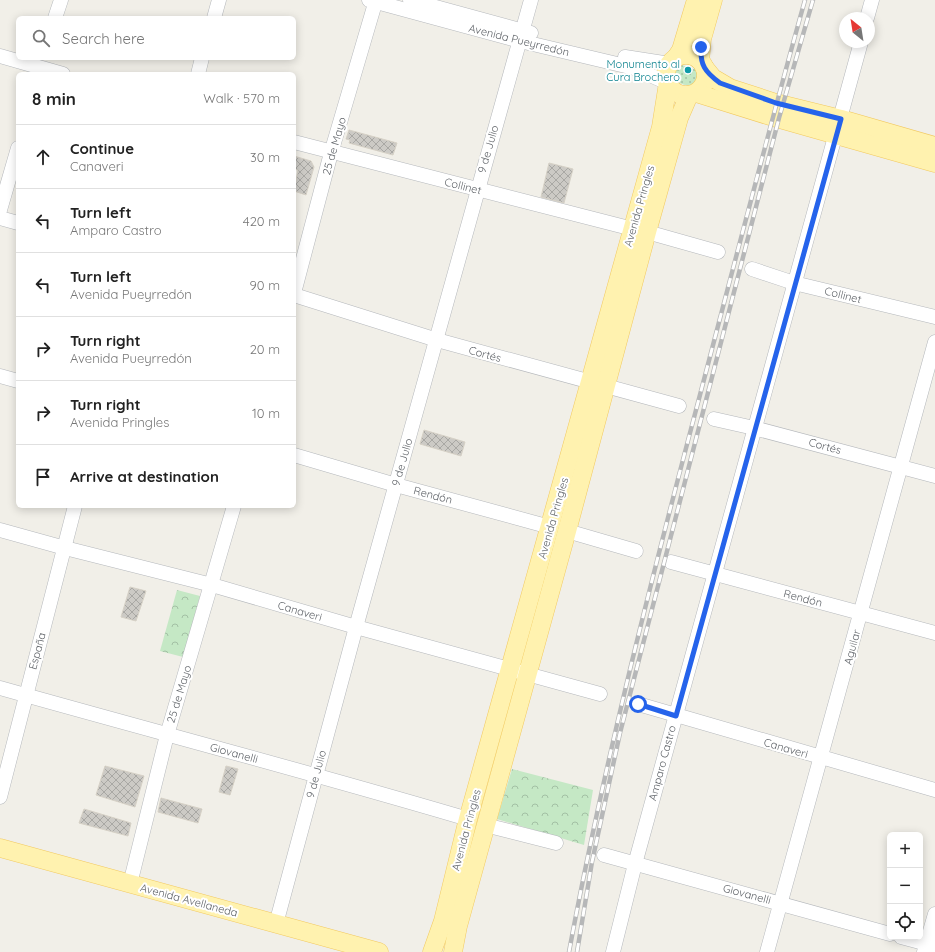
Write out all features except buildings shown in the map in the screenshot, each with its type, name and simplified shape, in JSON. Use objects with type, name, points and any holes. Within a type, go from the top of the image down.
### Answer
[{"type":"main road","points":[[696,0],[681,50],[667,70],[668,83],[677,93],[692,94],[839,127],[935,146]]},
{"type":"main road","points":[[692,94],[704,84],[706,73],[702,64],[702,39],[713,0]]},
{"type":"main road","points":[[673,62],[688,56],[702,64],[713,78],[730,88],[776,103],[935,163]]},
{"type":"main road","name":"Avenida Pringles","points":[[453,952],[458,926],[528,674],[559,529],[640,231],[661,127],[668,83]]},
{"type":"main road","name":"Avenida Pringles","points":[[640,231],[678,123],[692,94]]},
{"type":"main road","name":"Avenida Pringles","points":[[432,952],[443,921],[468,819],[510,669],[559,529]]},
{"type":"main road","name":"Avenida Avellaneda","points":[[0,848],[379,952]]},
{"type":"street","points":[[56,16],[60,0]]},
{"type":"street","points":[[215,16],[219,0]]},
{"type":"street","name":"Avenida Pueyrredón","points":[[410,0],[521,36],[634,68],[668,83]]},
{"type":"street","name":"9 de Julio","points":[[276,924],[356,627],[437,340],[477,189],[531,0]]},
{"type":"street","points":[[869,12],[872,0]]},
{"type":"street","name":"Avenida Pueyrredón","points":[[373,1],[521,36],[637,60],[673,62]]},
{"type":"street","name":"25 de Mayo","points":[[296,286],[373,1]]},
{"type":"street","name":"Amparo Castro","points":[[613,952],[635,864],[794,283],[839,127],[859,48]]},
{"type":"street","points":[[0,56],[57,72]]},
{"type":"street","points":[[198,72],[202,60]]},
{"type":"street","name":"Collinet","points":[[296,143],[331,153],[477,189],[718,252]]},
{"type":"street","points":[[0,210],[16,155]]},
{"type":"street","points":[[0,218],[16,222]]},
{"type":"street","name":"Collinet","points":[[752,269],[794,283],[935,317]]},
{"type":"street","name":"Cortés","points":[[296,295],[437,340],[679,406]]},
{"type":"street","name":"Aguilar","points":[[767,952],[822,758],[935,342]]},
{"type":"street","points":[[0,376],[16,380]]},
{"type":"street","name":"Cortés","points":[[714,419],[754,428],[935,476]]},
{"type":"street","name":"Rendón","points":[[296,456],[396,485],[636,551]]},
{"type":"street","name":"España","points":[[0,797],[75,508]]},
{"type":"street","name":"25 de Mayo","points":[[130,884],[167,735],[233,508]]},
{"type":"street","name":"Canaveri","points":[[0,530],[212,585],[356,627],[600,694]]},
{"type":"street","name":"Rendón","points":[[670,562],[935,634]]},
{"type":"street","name":"Giovanelli","points":[[0,688],[167,735],[316,774],[468,819]]},
{"type":"street","name":"Canaveri","points":[[638,704],[935,790]]},
{"type":"street","points":[[486,825],[556,843]]},
{"type":"street","name":"Giovanelli","points":[[604,855],[887,933]]},
{"type":"street","points":[[908,940],[928,948],[935,914]]},
{"type":"green space","points":[[682,65],[697,70],[700,78],[691,85],[684,85],[677,81],[674,78],[674,69]]},
{"type":"green space","points":[[177,590],[200,596],[183,657],[160,651]]},
{"type":"green space","points":[[512,769],[593,790],[584,845],[497,819]]},
{"type":"railway","points":[[569,952],[597,815],[644,612],[678,477],[805,0]]},
{"type":"railway","points":[[577,952],[592,862],[620,733],[779,118],[813,0]]},
{"type":"place","name":"Monumento al Cura Brochero","points":[[688,70]]},
{"type":"route","points":[[638,704],[676,716],[794,283],[841,119],[776,103],[730,88],[720,83],[713,78],[700,61],[701,47]]}]
